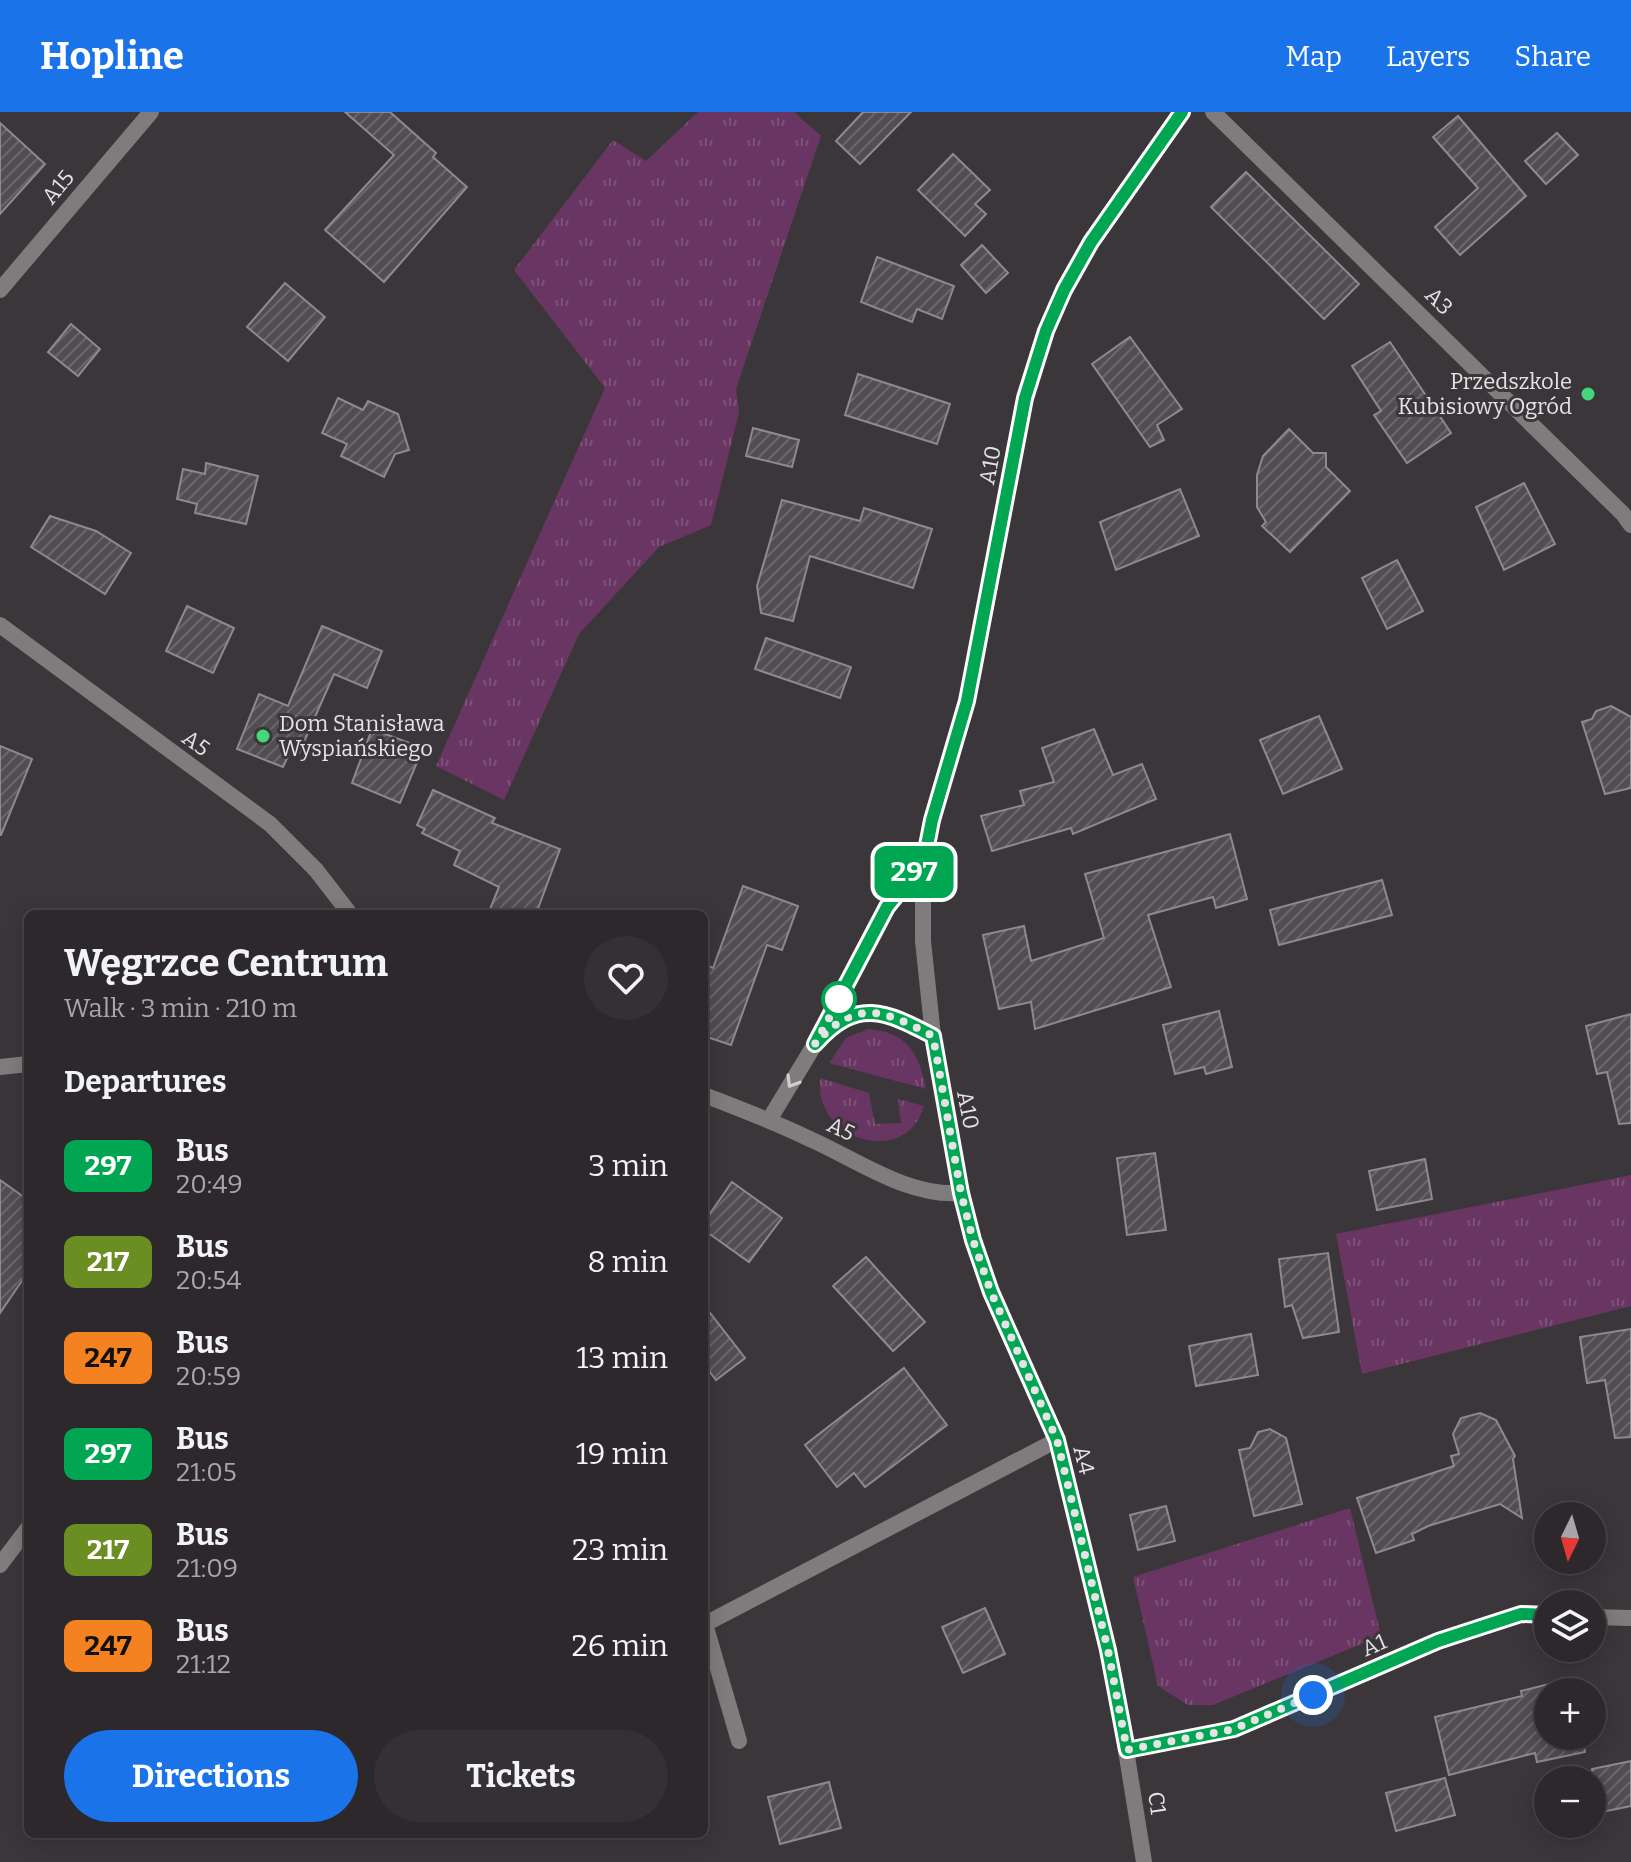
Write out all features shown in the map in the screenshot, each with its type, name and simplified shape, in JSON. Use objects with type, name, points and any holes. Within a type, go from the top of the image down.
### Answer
[{"type":"street","name":"A15","points":[[0,290],[151,112]]},
{"type":"street","name":"A10","points":[[961,1193],[933,1036],[923,941],[924,861],[932,820],[973,676],[1034,364],[1064,290],[1091,242],[1182,112]]},
{"type":"street","name":"A3","points":[[1213,112],[1421,313],[1631,525]]},
{"type":"street","name":"A5","points":[[0,625],[270,824],[316,870],[347,910]]},
{"type":"street","name":"A10","points":[[769,1120],[815,1044],[887,907],[924,861]]},
{"type":"street","name":"A10","points":[[815,1044],[842,1020],[876,1012],[902,1019],[933,1036]]},
{"type":"street","points":[[0,1067],[24,1064]]},
{"type":"street","name":"A5","points":[[708,1097],[769,1120],[911,1186],[938,1194],[961,1193]]},
{"type":"street","name":"A4","points":[[961,1193],[991,1292],[1057,1440],[1108,1650],[1127,1750]]},
{"type":"street","points":[[708,1622],[1057,1440]]},
{"type":"street","points":[[0,1565],[24,1533]]},
{"type":"street","name":"A1","points":[[1127,1750],[1234,1729],[1438,1641],[1521,1614],[1534,1614]]},
{"type":"street","points":[[1606,1617],[1631,1618]]},
{"type":"street","points":[[708,1634],[739,1741]]},
{"type":"street","name":"C1","points":[[1127,1750],[1144,1862]]},
{"type":"green space","points":[[698,112],[794,112],[821,136],[736,389],[739,412],[711,525],[659,547],[579,634],[504,800],[436,766],[605,388],[514,270],[613,140],[646,161]]},
{"type":"green space","points":[[868,1029],[893,1035],[909,1047],[915,1055],[926,1089],[829,1063],[846,1038]]},
{"type":"green space","points":[[820,1078],[869,1093],[875,1124],[901,1123],[898,1099],[924,1106],[916,1123],[904,1134],[890,1140],[858,1138],[832,1119],[822,1101]]},
{"type":"green space","points":[[1631,1175],[1631,1306],[1362,1374],[1336,1234]]},
{"type":"green space","points":[[1350,1508],[1381,1636],[1213,1705],[1188,1705],[1158,1686],[1133,1577]]},
{"type":"building","points":[[345,112],[390,112],[436,153],[433,157],[467,187],[384,282],[325,230],[394,155]]},
{"type":"building","points":[[863,112],[911,112],[860,164],[836,141]]},
{"type":"building","points":[[1458,116],[1526,196],[1460,255],[1435,227],[1478,188],[1433,137]]},
{"type":"building","points":[[0,123],[45,164],[0,214]]},
{"type":"building","points":[[1557,133],[1578,155],[1546,184],[1525,161]]},
{"type":"building","points":[[953,154],[990,190],[975,204],[986,214],[965,236],[918,190]]},
{"type":"building","points":[[1246,172],[1359,284],[1324,319],[1211,207]]},
{"type":"building","points":[[982,245],[1008,273],[986,293],[961,265]]},
{"type":"building","points":[[877,257],[954,286],[942,319],[917,309],[912,322],[861,302]]},
{"type":"building","points":[[285,283],[325,317],[288,361],[247,327]]},
{"type":"building","points":[[71,324],[100,349],[78,376],[48,352]]},
{"type":"building","points":[[1130,337],[1182,409],[1157,425],[1164,440],[1150,447],[1092,364]]},
{"type":"building","points":[[1390,342],[1451,433],[1407,463],[1374,415],[1381,411],[1352,366]]},
{"type":"building","points":[[858,374],[950,404],[937,444],[845,415]]},
{"type":"building","points":[[338,398],[363,410],[368,401],[398,414],[409,450],[395,454],[384,477],[341,456],[347,444],[322,433]]},
{"type":"building","points":[[753,428],[799,440],[792,467],[746,456]]},
{"type":"building","points":[[1289,429],[1313,453],[1326,453],[1326,467],[1350,491],[1290,552],[1262,526],[1266,522],[1257,507],[1257,475],[1263,456]]},
{"type":"building","points":[[206,463],[258,476],[246,524],[195,513],[197,504],[177,499],[183,469],[205,474]]},
{"type":"building","points":[[1524,483],[1555,544],[1504,570],[1476,507]]},
{"type":"building","points":[[1180,489],[1199,536],[1116,570],[1100,522]]},
{"type":"building","points":[[782,500],[860,521],[864,508],[932,529],[913,588],[810,556],[793,621],[761,613],[757,586]]},
{"type":"building","points":[[50,516],[96,531],[131,553],[105,594],[31,547]]},
{"type":"building","points":[[1397,560],[1423,611],[1387,629],[1362,578]]},
{"type":"building","points":[[187,606],[234,628],[213,673],[166,651]]},
{"type":"building","points":[[322,626],[382,651],[367,688],[334,674],[299,753],[291,750],[283,767],[237,749],[259,694],[288,706]]},
{"type":"building","points":[[766,638],[851,667],[840,698],[755,669]]},
{"type":"building","points":[[1611,706],[1631,717],[1631,788],[1605,794],[1582,722],[1592,719],[1596,711]]},
{"type":"building","points":[[1319,716],[1342,769],[1283,794],[1260,740]]},
{"type":"building","points":[[372,729],[423,748],[400,803],[352,783]]},
{"type":"building","points":[[1094,729],[1113,775],[1142,764],[1156,799],[1073,834],[1071,828],[992,851],[981,816],[1024,805],[1020,791],[1054,782],[1042,748]]},
{"type":"building","points":[[0,746],[32,759],[1,835],[0,835]]},
{"type":"building","points":[[433,790],[495,818],[492,823],[560,849],[537,910],[490,910],[499,887],[454,865],[460,851],[422,833],[425,829],[417,825]]},
{"type":"building","points":[[1230,834],[1247,899],[1216,908],[1213,897],[1148,915],[1171,987],[1035,1029],[1031,1002],[999,1009],[983,935],[1024,926],[1031,961],[1104,938],[1085,874]]},
{"type":"building","points":[[1382,880],[1392,915],[1279,945],[1270,910]]},
{"type":"building","points":[[743,886],[798,906],[782,950],[767,945],[731,1045],[708,1037],[708,965],[713,968]]},
{"type":"building","points":[[1219,1011],[1232,1067],[1206,1074],[1204,1067],[1175,1074],[1163,1025]]},
{"type":"building","points":[[1631,1014],[1631,1123],[1619,1124],[1607,1072],[1597,1074],[1586,1026]]},
{"type":"building","points":[[1155,1153],[1166,1230],[1127,1235],[1117,1158]]},
{"type":"building","points":[[1425,1159],[1432,1199],[1377,1210],[1369,1171]]},
{"type":"building","points":[[0,1180],[24,1197],[24,1278],[0,1313]]},
{"type":"building","points":[[732,1182],[782,1218],[749,1262],[708,1233],[708,1216]]},
{"type":"building","points":[[1328,1253],[1339,1332],[1303,1338],[1292,1305],[1285,1307],[1279,1259]]},
{"type":"building","points":[[866,1257],[925,1322],[893,1351],[833,1286]]},
{"type":"building","points":[[708,1310],[745,1358],[716,1380],[708,1369]]},
{"type":"building","points":[[1631,1329],[1631,1437],[1615,1438],[1605,1380],[1587,1383],[1580,1337]]},
{"type":"building","points":[[1251,1334],[1258,1375],[1196,1386],[1189,1346]]},
{"type":"building","points":[[904,1368],[947,1425],[865,1487],[854,1473],[837,1487],[805,1445]]},
{"type":"building","points":[[1480,1413],[1496,1420],[1515,1456],[1522,1518],[1500,1504],[1428,1526],[1412,1534],[1414,1540],[1376,1553],[1357,1498],[1454,1466],[1451,1456],[1459,1454],[1453,1434],[1461,1418]]},
{"type":"building","points":[[1270,1429],[1286,1438],[1302,1504],[1254,1516],[1239,1450],[1250,1448],[1258,1432]]},
{"type":"building","points":[[1166,1506],[1175,1541],[1138,1550],[1130,1515]]},
{"type":"building","points":[[985,1608],[1005,1654],[963,1673],[942,1627]]},
{"type":"building","points":[[1534,1688],[1534,1750],[1585,1752],[1537,1762],[1535,1753],[1449,1775],[1435,1717],[1522,1696],[1521,1691]]},
{"type":"building","points":[[1631,1761],[1631,1806],[1606,1811],[1606,1766]]},
{"type":"building","points":[[1445,1778],[1455,1815],[1396,1831],[1386,1793]]},
{"type":"building","points":[[829,1782],[841,1828],[780,1844],[768,1797]]},
{"type":"bus line","name":"297","points":[[1182,112],[1091,242],[1064,290],[1046,331],[1025,398],[973,676],[932,820],[924,861],[887,907],[815,1044],[842,1020],[876,1012],[902,1019],[933,1036],[961,1193],[973,1240],[991,1292],[1057,1440],[1114,1676],[1127,1750],[1234,1729],[1438,1641],[1521,1614],[1534,1614]]},
{"type":"place","name":"Przedszkole Kubisiowy Ogród","points":[[1588,394]]},
{"type":"place","name":"Dom Stanisława Wyspiańskiego","points":[[263,736]]},
{"type":"route","points":[[839,999],[841,996],[815,1044],[842,1020],[876,1012],[902,1019],[933,1036],[961,1193],[973,1240],[991,1292],[1057,1440],[1114,1676],[1127,1750],[1234,1729],[1313,1695]]}]
